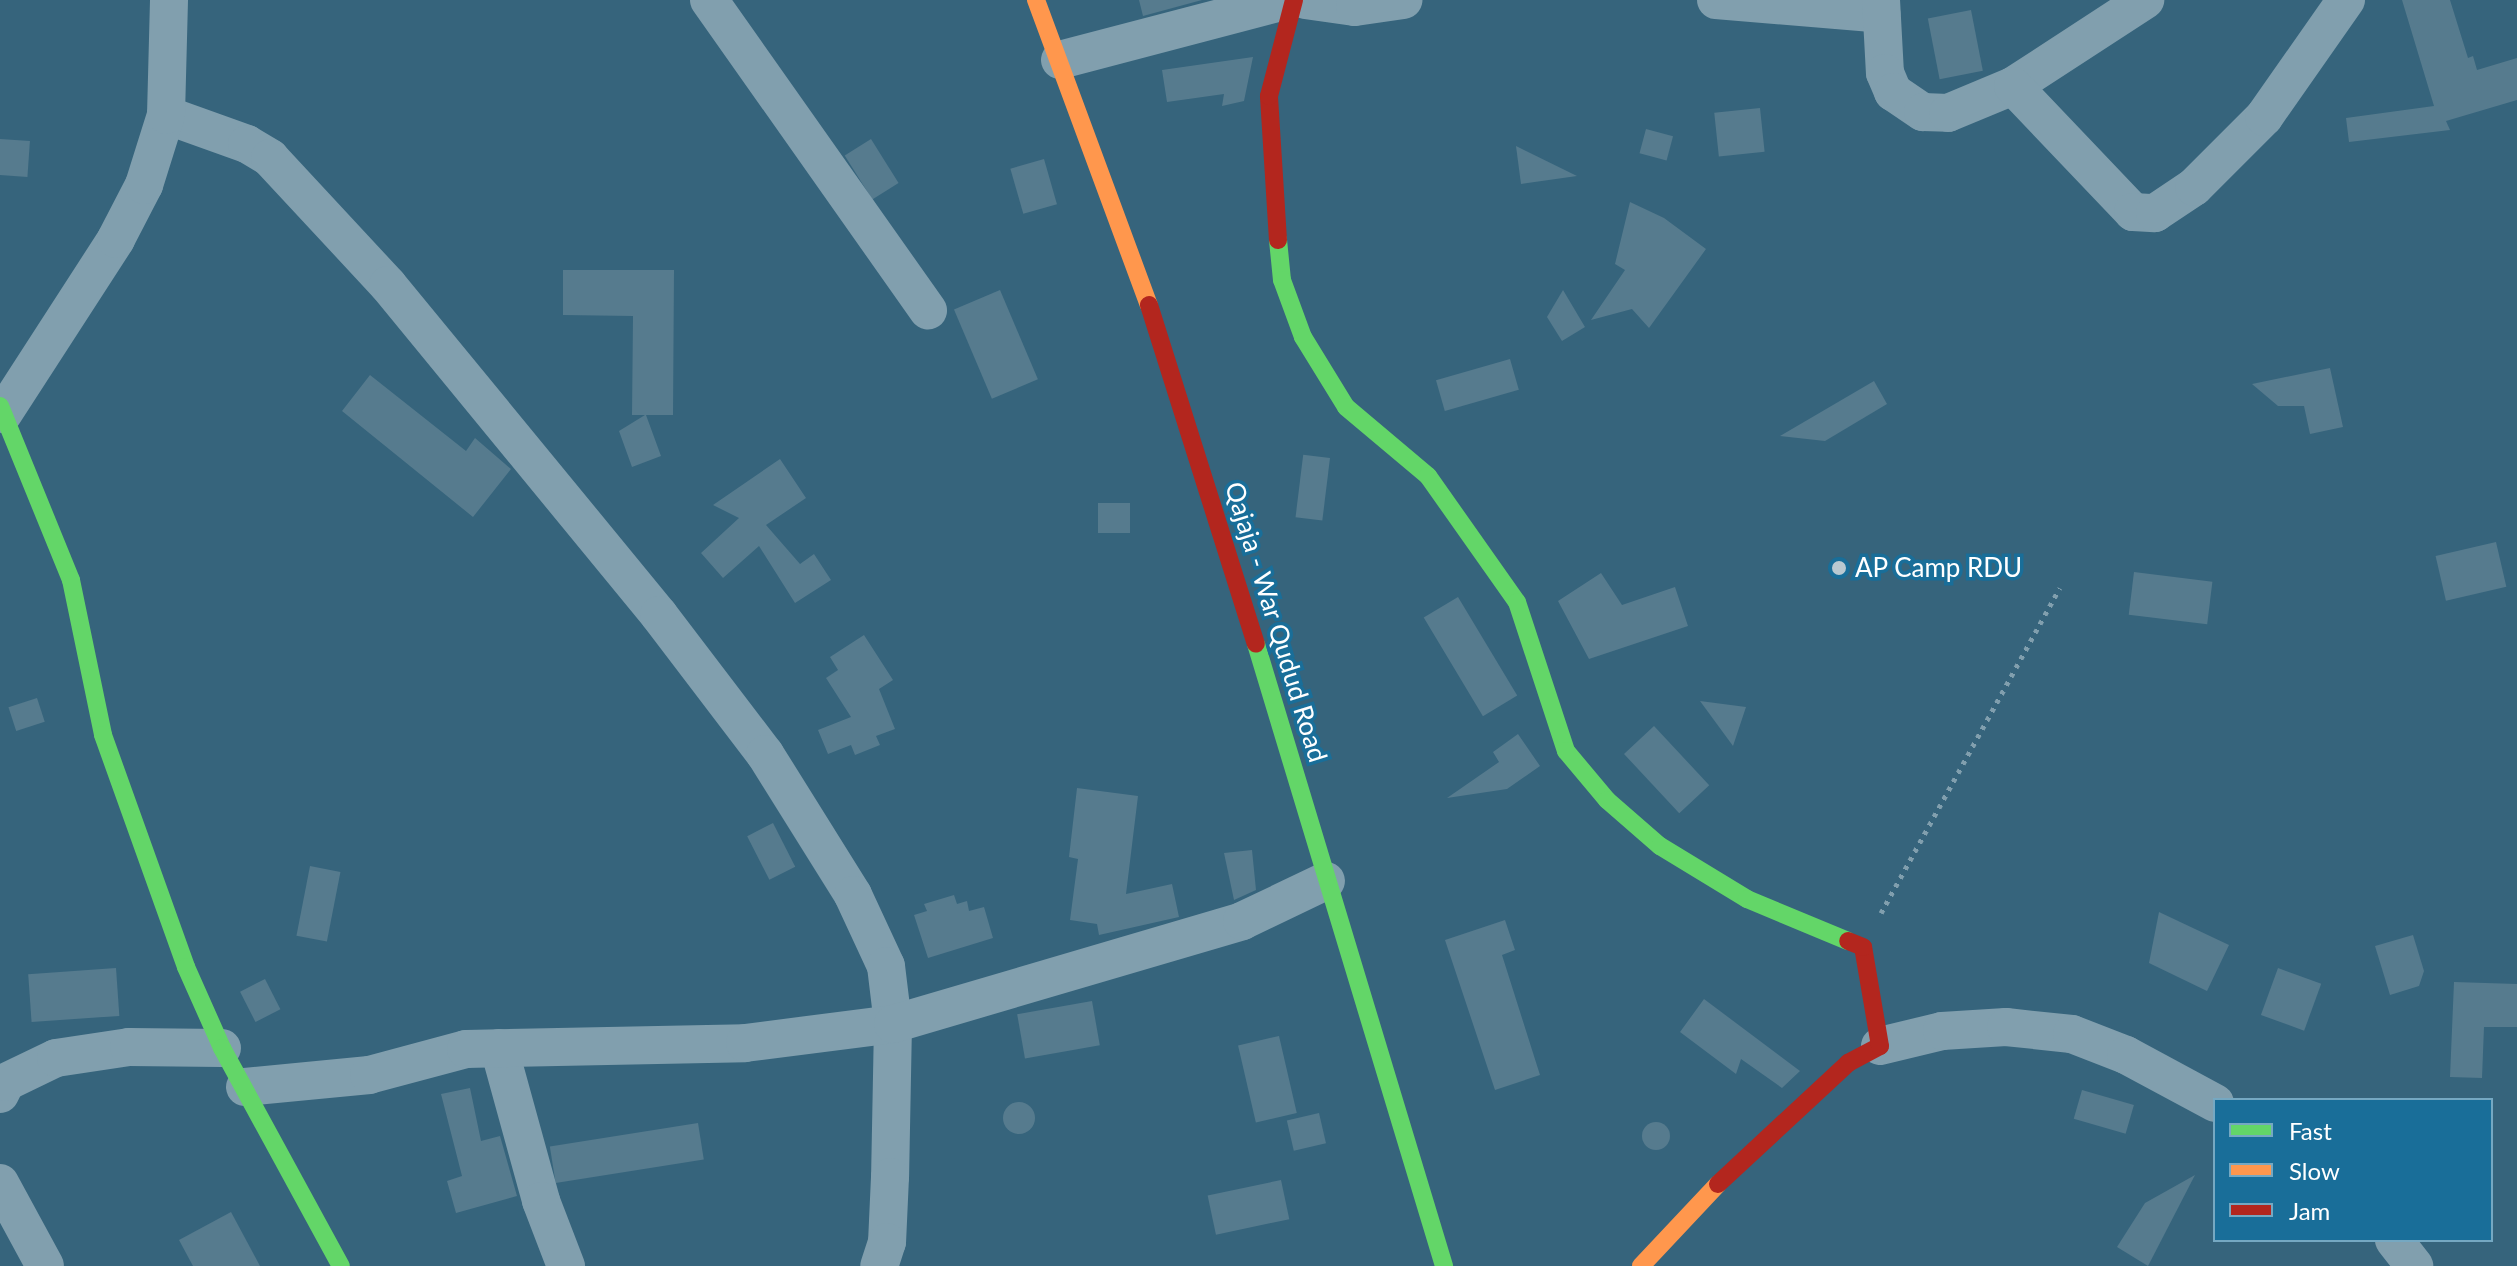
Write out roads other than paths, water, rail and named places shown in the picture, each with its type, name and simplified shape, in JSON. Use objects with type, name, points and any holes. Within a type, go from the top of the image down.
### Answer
[{"type":"street","points":[[169,0],[166,115],[144,185],[116,239],[1,410],[71,580],[103,735],[186,967],[222,1048],[341,1266]]},
{"type":"street","points":[[709,0],[928,311]]},
{"type":"street","name":"Qajaja - War Qudud Road","points":[[1036,0],[1172,368],[1444,1266]]},
{"type":"street","points":[[1060,60],[1292,0],[1269,96],[1269,159],[1282,280],[1303,337],[1346,407],[1428,476],[1517,602],[1566,751],[1607,800],[1660,846],[1747,899],[1863,947],[1880,1046]]},
{"type":"street","points":[[1305,0],[1355,7],[1403,0]]},
{"type":"street","points":[[1716,0],[1881,7],[1885,73],[1903,103],[1923,112],[1948,113],[2013,86],[2145,0]]},
{"type":"street","points":[[2013,86],[2133,212],[2155,213],[2194,187],[2264,117],[2346,0]]},
{"type":"street","points":[[166,115],[247,144],[270,158],[388,285],[659,615],[765,754],[853,895],[886,966],[893,1024],[887,1242],[879,1266]]},
{"type":"street","points":[[245,1087],[369,1075],[466,1049],[552,1043],[745,1043],[893,1024],[1242,921],[1326,881]]},
{"type":"street","points":[[1641,1266],[1752,1147],[1848,1063],[1880,1046],[1958,1030],[2006,1027],[2072,1034],[2126,1055],[2213,1102]]},
{"type":"street","points":[[0,1094],[6,1082],[56,1058],[129,1047],[222,1048]]},
{"type":"street","points":[[499,1048],[541,1201],[566,1266]]},
{"type":"street","points":[[0,1183],[45,1266]]},
{"type":"street","points":[[2396,1242],[2414,1266]]},
{"type":"place","name":"AP Camp RDU","points":[[1839,568]]}]
